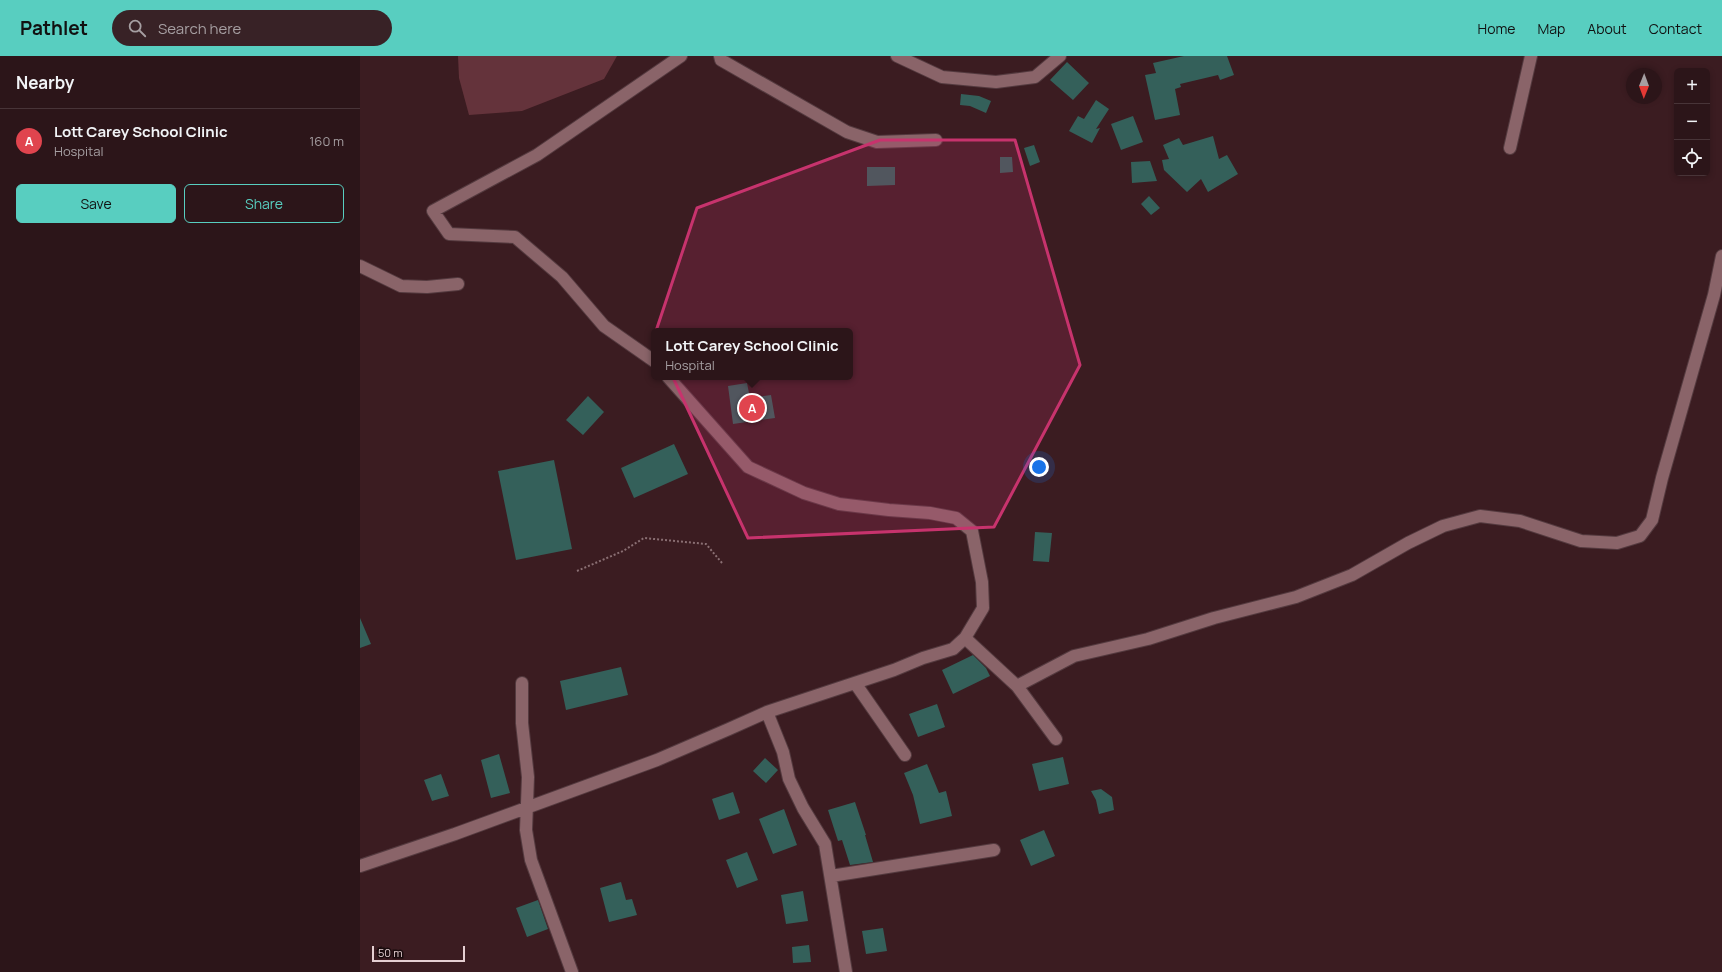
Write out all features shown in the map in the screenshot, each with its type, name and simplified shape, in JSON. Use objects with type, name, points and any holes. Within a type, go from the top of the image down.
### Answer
[{"type":"street","points":[[651,359],[604,326],[562,277],[515,238],[449,234],[433,211],[537,154],[681,56]]},
{"type":"street","points":[[720,56],[720,60],[847,132],[877,142],[936,140]]},
{"type":"street","points":[[896,56],[942,77],[996,82],[1035,77],[1060,56]]},
{"type":"street","points":[[1510,148],[1531,56]]},
{"type":"street","points":[[1017,686],[1074,656],[1148,639],[1214,618],[1296,597],[1352,575],[1408,543],[1443,526],[1480,516],[1520,521],[1581,541],[1617,543],[1640,536],[1652,520],[1662,478],[1714,295],[1722,256]]},
{"type":"street","points":[[360,266],[400,286],[427,287],[458,284]]},
{"type":"street","points":[[360,866],[455,834],[657,760],[729,730],[767,712],[953,649],[965,638],[982,608],[982,582],[972,531],[956,518],[930,513],[839,504],[804,493],[748,466],[671,380]]},
{"type":"street","points":[[965,638],[1017,686],[1056,740]]},
{"type":"street","points":[[522,683],[522,723],[528,777],[526,830],[531,860],[572,972]]},
{"type":"street","points":[[855,683],[905,755]]},
{"type":"street","points":[[767,712],[783,752],[789,779],[803,808],[825,844],[846,972]]},
{"type":"street","points":[[831,876],[994,850]]},
{"type":"path","points":[[577,571],[623,551],[644,538],[706,544],[722,563]]},
{"type":"highlighted area","points":[[880,140],[1015,140],[1080,365],[994,527],[748,538],[654,337],[697,208]]},
{"type":"shaded area","points":[[458,56],[617,56],[604,79],[522,111],[469,115],[459,78]]},
{"type":"building","points":[[1184,56],[1227,56],[1234,75],[1220,80],[1218,75],[1180,84],[1181,87],[1175,89],[1180,115],[1155,120],[1145,75],[1156,73],[1153,63]]},
{"type":"building","points":[[1067,62],[1089,83],[1073,100],[1050,80]]},
{"type":"building","points":[[961,94],[979,96],[991,101],[986,113],[970,106],[960,105]]},
{"type":"building","points":[[1096,100],[1109,109],[1096,129],[1100,128],[1092,143],[1069,131],[1078,116],[1084,119]]},
{"type":"building","points":[[1133,116],[1143,142],[1121,150],[1111,124]]},
{"type":"building","points":[[1213,136],[1219,159],[1227,155],[1238,174],[1208,192],[1201,179],[1187,192],[1164,170],[1162,160],[1169,159],[1163,145],[1179,138],[1183,145]]},
{"type":"building","points":[[1034,145],[1040,162],[1030,166],[1024,148]]},
{"type":"building","points":[[1000,157],[1012,157],[1013,172],[1000,173]]},
{"type":"building","points":[[1150,161],[1157,181],[1132,183],[1131,162]]},
{"type":"building","points":[[867,167],[895,167],[895,185],[867,186]]},
{"type":"building","points":[[1149,196],[1160,208],[1151,215],[1141,204]]},
{"type":"building","points":[[747,383],[750,398],[771,395],[775,418],[733,424],[728,386]]},
{"type":"building","points":[[588,396],[604,412],[583,435],[566,420]]},
{"type":"building","points":[[674,444],[688,474],[634,498],[621,468]]},
{"type":"building","points":[[554,460],[572,549],[516,560],[498,471]]},
{"type":"building","points":[[1035,532],[1052,533],[1049,562],[1033,561]]},
{"type":"building","points":[[360,618],[371,644],[360,648]]},
{"type":"building","points":[[973,655],[986,668],[990,676],[953,694],[942,670]]},
{"type":"building","points":[[621,667],[628,695],[566,710],[560,681]]},
{"type":"building","points":[[937,704],[945,727],[918,737],[909,714]]},
{"type":"building","points":[[499,754],[510,793],[491,798],[481,760]]},
{"type":"building","points":[[1063,757],[1069,784],[1039,791],[1032,764]]},
{"type":"building","points":[[765,758],[778,770],[766,783],[753,771]]},
{"type":"building","points":[[927,764],[939,793],[946,791],[952,816],[920,824],[913,795],[904,773]]},
{"type":"building","points":[[441,774],[449,796],[432,801],[424,780]]},
{"type":"building","points":[[1101,789],[1112,797],[1114,810],[1099,814],[1096,800],[1091,791]]},
{"type":"building","points":[[733,792],[740,813],[719,820],[712,799]]},
{"type":"building","points":[[855,802],[873,862],[850,865],[842,840],[838,841],[828,810]]},
{"type":"building","points":[[784,809],[797,845],[773,854],[759,819]]},
{"type":"building","points":[[1044,830],[1055,856],[1031,866],[1020,840]]},
{"type":"building","points":[[747,852],[758,880],[737,888],[726,860]]},
{"type":"building","points":[[621,882],[626,900],[632,899],[637,915],[609,922],[600,888]]},
{"type":"building","points":[[803,891],[808,921],[786,924],[781,895]]},
{"type":"building","points":[[538,900],[548,929],[527,937],[516,908]]},
{"type":"building","points":[[883,928],[887,951],[866,954],[862,931]]},
{"type":"building","points":[[809,945],[811,962],[793,963],[792,947]]},
{"type":"place","name":"Lott Carey School Clinic","points":[[752,408]]}]
